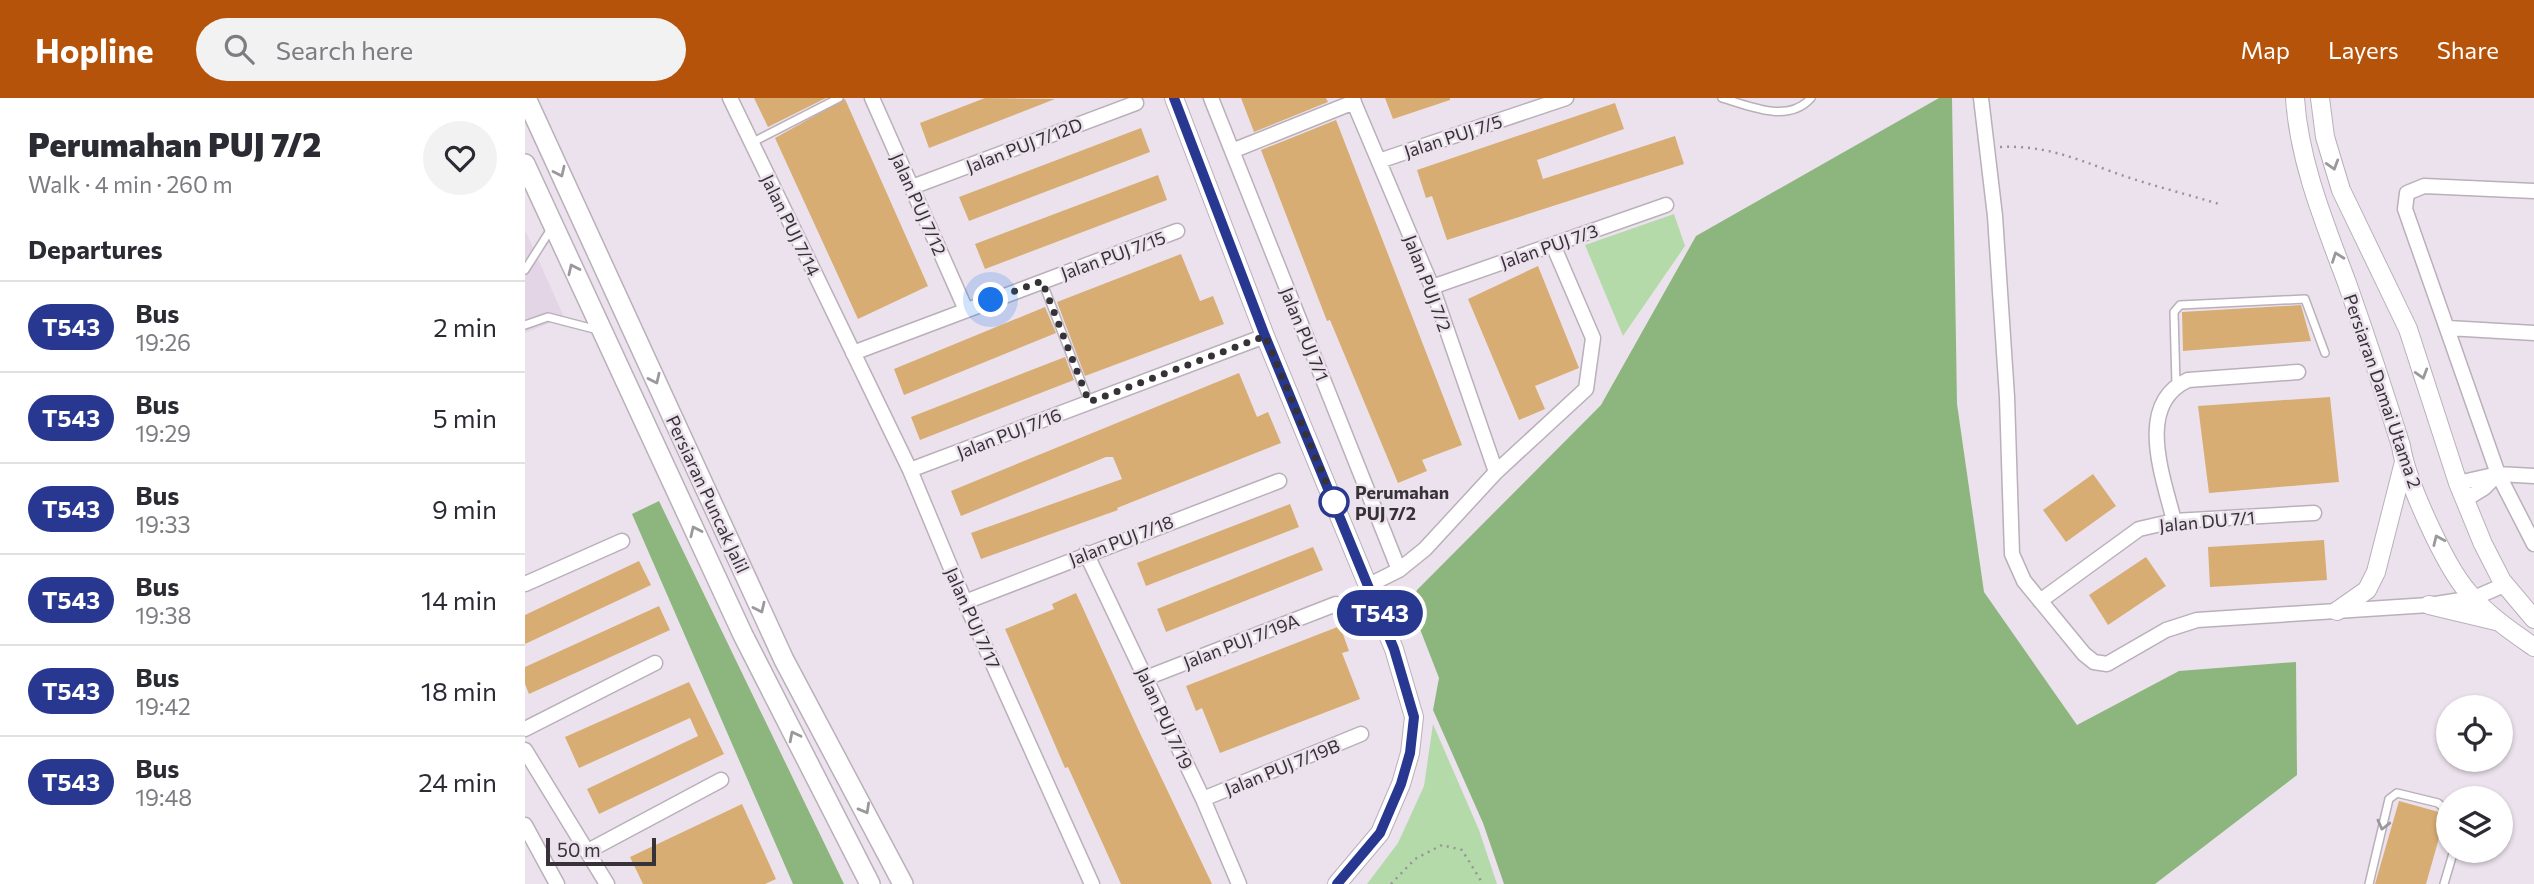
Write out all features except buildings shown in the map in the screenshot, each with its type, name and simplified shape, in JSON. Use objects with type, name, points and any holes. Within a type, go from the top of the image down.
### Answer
[{"type":"main road","name":"Persiaran Puncak Jalil","points":[[528,107],[784,660],[903,884]]},
{"type":"main road","name":"Persiaran Puncak Jalil","points":[[525,166],[743,635],[870,884]]},
{"type":"street","name":"Jalan PUJ 7/14","points":[[730,98],[853,353]]},
{"type":"street","name":"Jalan PUJ 7/12","points":[[872,98],[966,310]]},
{"type":"street","points":[[1174,98],[1265,336],[1394,649],[1414,717],[1401,784],[1380,833],[1337,884]]},
{"type":"street","name":"Jalan PUJ 7/1","points":[[1211,98],[1399,570]]},
{"type":"street","name":"Jalan PUJ 7/5","points":[[1379,161],[1566,98]]},
{"type":"street","points":[[1980,98],[1988,148],[2007,397],[2012,554],[2024,581],[2084,654],[2100,664],[2118,659],[2166,630],[2197,620],[2429,605],[2474,598],[2504,585]]},
{"type":"street","name":"Persiaran Damai Utama 2","points":[[2295,98],[2304,155],[2321,211],[2368,342],[2402,446],[2404,462],[2442,550],[2474,598],[2499,622],[2534,647]]},
{"type":"street","points":[[2320,98],[2325,137],[2341,190],[2408,329],[2462,491],[2483,544],[2504,585],[2534,619]]},
{"type":"street","points":[[1232,151],[1353,100]]},
{"type":"street","name":"Jalan PUJ 7/2","points":[[1353,100],[1432,287],[1496,472]]},
{"type":"street","name":"Jalan PUJ 7/12D","points":[[912,187],[1136,103]]},
{"type":"street","points":[[2534,191],[2424,186],[2407,193],[2405,209],[2498,474],[2534,544]]},
{"type":"street","name":"Jalan PUJ 7/3","points":[[1432,287],[1666,205]]},
{"type":"street","name":"Jalan PUJ 7/15","points":[[853,353],[1177,231]]},
{"type":"street","points":[[1369,585],[1399,570],[1425,549],[1496,472],[1586,389],[1593,338],[1553,245]]},
{"type":"street","points":[[2448,328],[2534,333]]},
{"type":"street","name":"Jalan PUJ 7/16","points":[[910,470],[1265,336]]},
{"type":"street","name":"Jalan PUJ 7/17","points":[[853,353],[910,470],[965,602],[1092,884]]},
{"type":"street","points":[[2173,521],[2157,450],[2159,413],[2166,397],[2176,385],[2197,378],[2298,372]]},
{"type":"street","points":[[2337,611],[2367,590],[2376,572],[2404,462]]},
{"type":"street","points":[[2462,491],[2498,474],[2534,476]]},
{"type":"street","name":"Jalan PUJ 7/18","points":[[965,602],[1279,481]]},
{"type":"street","name":"Jalan DU 7/1","points":[[2040,601],[2139,529],[2173,521],[2314,513]]},
{"type":"street","points":[[525,584],[622,541]]},
{"type":"street","name":"Jalan PUJ 7/19","points":[[1086,554],[1203,799],[1239,884]]},
{"type":"street","name":"Jalan PUJ 7/19A","points":[[1146,678],[1336,604]]},
{"type":"street","points":[[2429,605],[2499,622]]},
{"type":"street","points":[[525,729],[655,663]]},
{"type":"street","name":"Jalan PUJ 7/19B","points":[[1203,799],[1361,734]]},
{"type":"street","points":[[525,750],[607,884]]},
{"type":"street","points":[[587,851],[721,780]]},
{"type":"street","points":[[525,825],[557,884]]},
{"type":"lane","points":[[751,143],[839,98]]},
{"type":"lane","points":[[1723,98],[1771,112],[1784,112],[1796,109],[1811,98]]},
{"type":"lane","points":[[525,270],[553,226]]},
{"type":"lane","points":[[1042,281],[1089,402]]},
{"type":"lane","points":[[2176,385],[2174,312],[2181,305],[2305,299],[2325,353]]},
{"type":"lane","points":[[525,325],[546,317],[602,331]]},
{"type":"lane","points":[[2369,884],[2389,799],[2397,793],[2436,803]]},
{"type":"lane","points":[[2444,884],[2450,863]]},
{"type":"path","points":[[1988,148],[2026,146],[2051,150],[2111,172],[2219,204]]},
{"type":"path","points":[[1391,884],[1415,859],[1443,845],[1462,850],[1483,884]]},
{"type":"shaded area","points":[[525,230],[564,317],[525,333]]},
{"type":"green space","points":[[1939,98],[1952,98],[1957,404],[1984,592],[2077,725],[2179,671],[2296,662],[2297,775],[2155,884],[1504,884],[1483,823],[1433,710],[1439,678],[1411,606],[1417,590],[1601,405],[1696,236]]},
{"type":"green space","points":[[1674,214],[1685,246],[1623,336],[1585,245]]},
{"type":"green space","points":[[659,501],[844,884],[793,884],[632,514]]},
{"type":"green space","points":[[1433,724],[1479,830],[1497,884],[1367,884],[1398,843],[1424,786]]},
{"type":"bus line","name":"T543","points":[[1174,98],[1265,336],[1394,649],[1414,717],[1410,753],[1401,784],[1380,833],[1337,884]]},
{"type":"place","name":"Perumahan PUJ 7/2","points":[[1334,502]]},
{"type":"route","points":[[991,300],[1042,281],[1089,402],[1265,336],[1338,511],[1334,502]]}]
